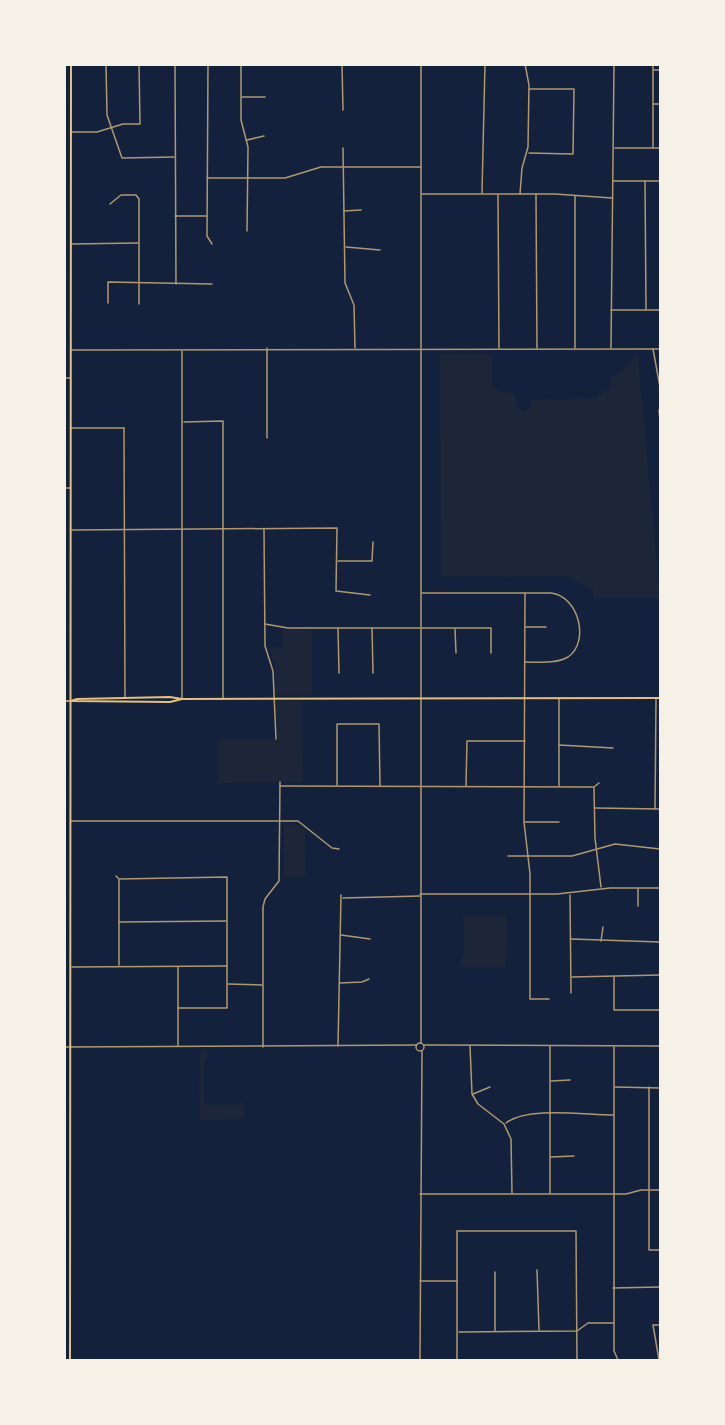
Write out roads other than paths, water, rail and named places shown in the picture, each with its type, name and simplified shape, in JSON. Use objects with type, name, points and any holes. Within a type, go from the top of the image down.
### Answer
[{"type":"main road","points":[[70,1360],[71,64]]},
{"type":"main road","points":[[64,702],[125,698],[658,698]]},
{"type":"main road","points":[[71,701],[170,702],[182,699]]},
{"type":"street","points":[[106,64],[107,115],[122,158],[174,158]]},
{"type":"street","points":[[71,132],[97,132],[123,124],[140,124],[139,64]]},
{"type":"street","points":[[175,64],[176,284]]},
{"type":"street","points":[[208,64],[207,236],[212,243]]},
{"type":"street","points":[[242,64],[241,120],[246,140],[247,231]]},
{"type":"street","points":[[342,64],[343,110]]},
{"type":"street","points":[[420,1360],[420,1057],[418,1051],[420,1045],[421,64]]},
{"type":"street","points":[[482,194],[485,64]]},
{"type":"street","points":[[520,194],[522,168],[528,153],[529,89],[525,64]]},
{"type":"street","points":[[611,348],[614,64]]},
{"type":"street","points":[[652,148],[653,64]]},
{"type":"street","points":[[653,70],[660,70]]},
{"type":"street","points":[[529,89],[575,88],[573,154]]},
{"type":"street","points":[[241,97],[265,97]]},
{"type":"street","points":[[653,104],[660,104]]},
{"type":"street","points":[[246,140],[264,136]]},
{"type":"street","points":[[343,148],[347,289],[354,305],[355,348]]},
{"type":"street","points":[[614,148],[660,148]]},
{"type":"street","points":[[528,153],[573,154],[576,157]]},
{"type":"street","points":[[207,178],[285,178],[314,168],[344,166],[421,167]]},
{"type":"street","points":[[64,176],[71,176]]},
{"type":"street","points":[[612,181],[660,181]]},
{"type":"street","points":[[645,181],[646,310]]},
{"type":"street","points":[[421,194],[536,194],[612,198]]},
{"type":"street","points":[[498,194],[499,348]]},
{"type":"street","points":[[536,194],[537,348]]},
{"type":"street","points":[[110,204],[121,195],[136,195],[139,199],[139,304]]},
{"type":"street","points":[[575,196],[575,348]]},
{"type":"street","points":[[344,211],[361,210]]},
{"type":"street","points":[[174,216],[207,216]]},
{"type":"street","points":[[71,243],[139,243]]},
{"type":"street","points":[[345,248],[380,250]]},
{"type":"street","points":[[108,303],[108,282],[213,284]]},
{"type":"street","points":[[611,310],[660,310]]},
{"type":"street","points":[[64,325],[71,325]]},
{"type":"street","points":[[267,348],[267,438]]},
{"type":"street","points":[[653,349],[660,387]]},
{"type":"street","points":[[71,350],[660,349]]},
{"type":"street","points":[[182,351],[182,699]]},
{"type":"street","points":[[64,378],[71,378]]},
{"type":"street","points":[[659,410],[660,420]]},
{"type":"street","points":[[182,422],[223,421],[223,699]]},
{"type":"street","points":[[70,428],[124,428],[128,424]]},
{"type":"street","points":[[124,428],[125,698]]},
{"type":"street","points":[[64,488],[71,488]]},
{"type":"street","points":[[264,528],[264,646],[273,671],[276,739]]},
{"type":"street","points":[[71,530],[337,528],[336,591],[370,595]]},
{"type":"street","points":[[337,561],[372,561],[374,542]]},
{"type":"street","points":[[421,593],[558,594],[571,602],[578,617],[575,649],[568,656],[556,661],[525,662]]},
{"type":"street","points":[[525,593],[524,822],[529,856],[530,999],[549,999]]},
{"type":"street","points":[[64,602],[70,602]]},
{"type":"street","points":[[265,624],[288,628],[491,628],[491,653]]},
{"type":"street","points":[[338,627],[339,673]]},
{"type":"street","points":[[372,627],[373,673]]},
{"type":"street","points":[[525,627],[546,627]]},
{"type":"street","points":[[455,628],[456,652]]},
{"type":"street","points":[[559,698],[560,787]]},
{"type":"street","points":[[655,808],[658,698]]},
{"type":"street","points":[[337,786],[337,724],[379,724],[380,786]]},
{"type":"street","points":[[466,786],[467,741],[525,741]]},
{"type":"street","points":[[558,745],[613,747]]},
{"type":"street","points":[[263,1047],[263,907],[265,899],[279,881],[280,782]]},
{"type":"street","points":[[280,786],[594,787],[599,783]]},
{"type":"street","points":[[64,786],[70,786]]},
{"type":"street","points":[[594,787],[601,888]]},
{"type":"street","points":[[594,808],[660,809]]},
{"type":"street","points":[[70,821],[301,822],[332,848],[339,849]]},
{"type":"street","points":[[524,822],[559,822]]},
{"type":"street","points":[[508,856],[573,856],[615,844],[660,849]]},
{"type":"street","points":[[116,876],[119,879],[119,966]]},
{"type":"street","points":[[119,879],[227,877],[227,1008],[178,1008]]},
{"type":"street","points":[[338,1046],[342,896],[570,893],[601,888],[660,888]]},
{"type":"street","points":[[638,888],[638,906]]},
{"type":"street","points":[[570,893],[571,993]]},
{"type":"street","points":[[119,922],[227,921]]},
{"type":"street","points":[[601,941],[603,927]]},
{"type":"street","points":[[340,935],[370,939]]},
{"type":"street","points":[[570,939],[660,942]]},
{"type":"street","points":[[178,966],[178,1047]]},
{"type":"street","points":[[70,967],[227,966]]},
{"type":"street","points":[[571,977],[660,975]]},
{"type":"street","points":[[614,976],[614,1010],[660,1010]]},
{"type":"street","points":[[339,982],[362,982],[369,979]]},
{"type":"street","points":[[228,984],[263,985]]},
{"type":"street","points":[[420,1045],[422,1051],[420,1057]]},
{"type":"street","points":[[470,1046],[472,1094],[478,1104],[504,1124],[508,1132],[513,1150],[512,1194]]},
{"type":"street","points":[[550,1046],[550,1194]]},
{"type":"street","points":[[614,1046],[613,1288],[614,1351],[618,1360]]},
{"type":"street","points":[[64,1047],[660,1046]]},
{"type":"street","points":[[550,1081],[570,1080]]},
{"type":"street","points":[[472,1094],[490,1087]]},
{"type":"street","points":[[614,1087],[660,1089]]},
{"type":"street","points":[[649,1088],[649,1250],[660,1250]]},
{"type":"street","points":[[504,1124],[519,1115],[614,1115]]},
{"type":"street","points":[[550,1157],[574,1156]]},
{"type":"street","points":[[420,1194],[615,1194],[660,1190]]},
{"type":"street","points":[[457,1360],[457,1231],[576,1231],[577,1360]]},
{"type":"street","points":[[64,1240],[70,1240]]},
{"type":"street","points":[[537,1270],[539,1331]]},
{"type":"street","points":[[495,1272],[495,1332]]},
{"type":"street","points":[[420,1281],[458,1281]]},
{"type":"street","points":[[613,1288],[660,1287]]},
{"type":"street","points":[[458,1332],[577,1331],[588,1323],[614,1323]]},
{"type":"street","points":[[659,1360],[653,1325],[660,1325]]}]
